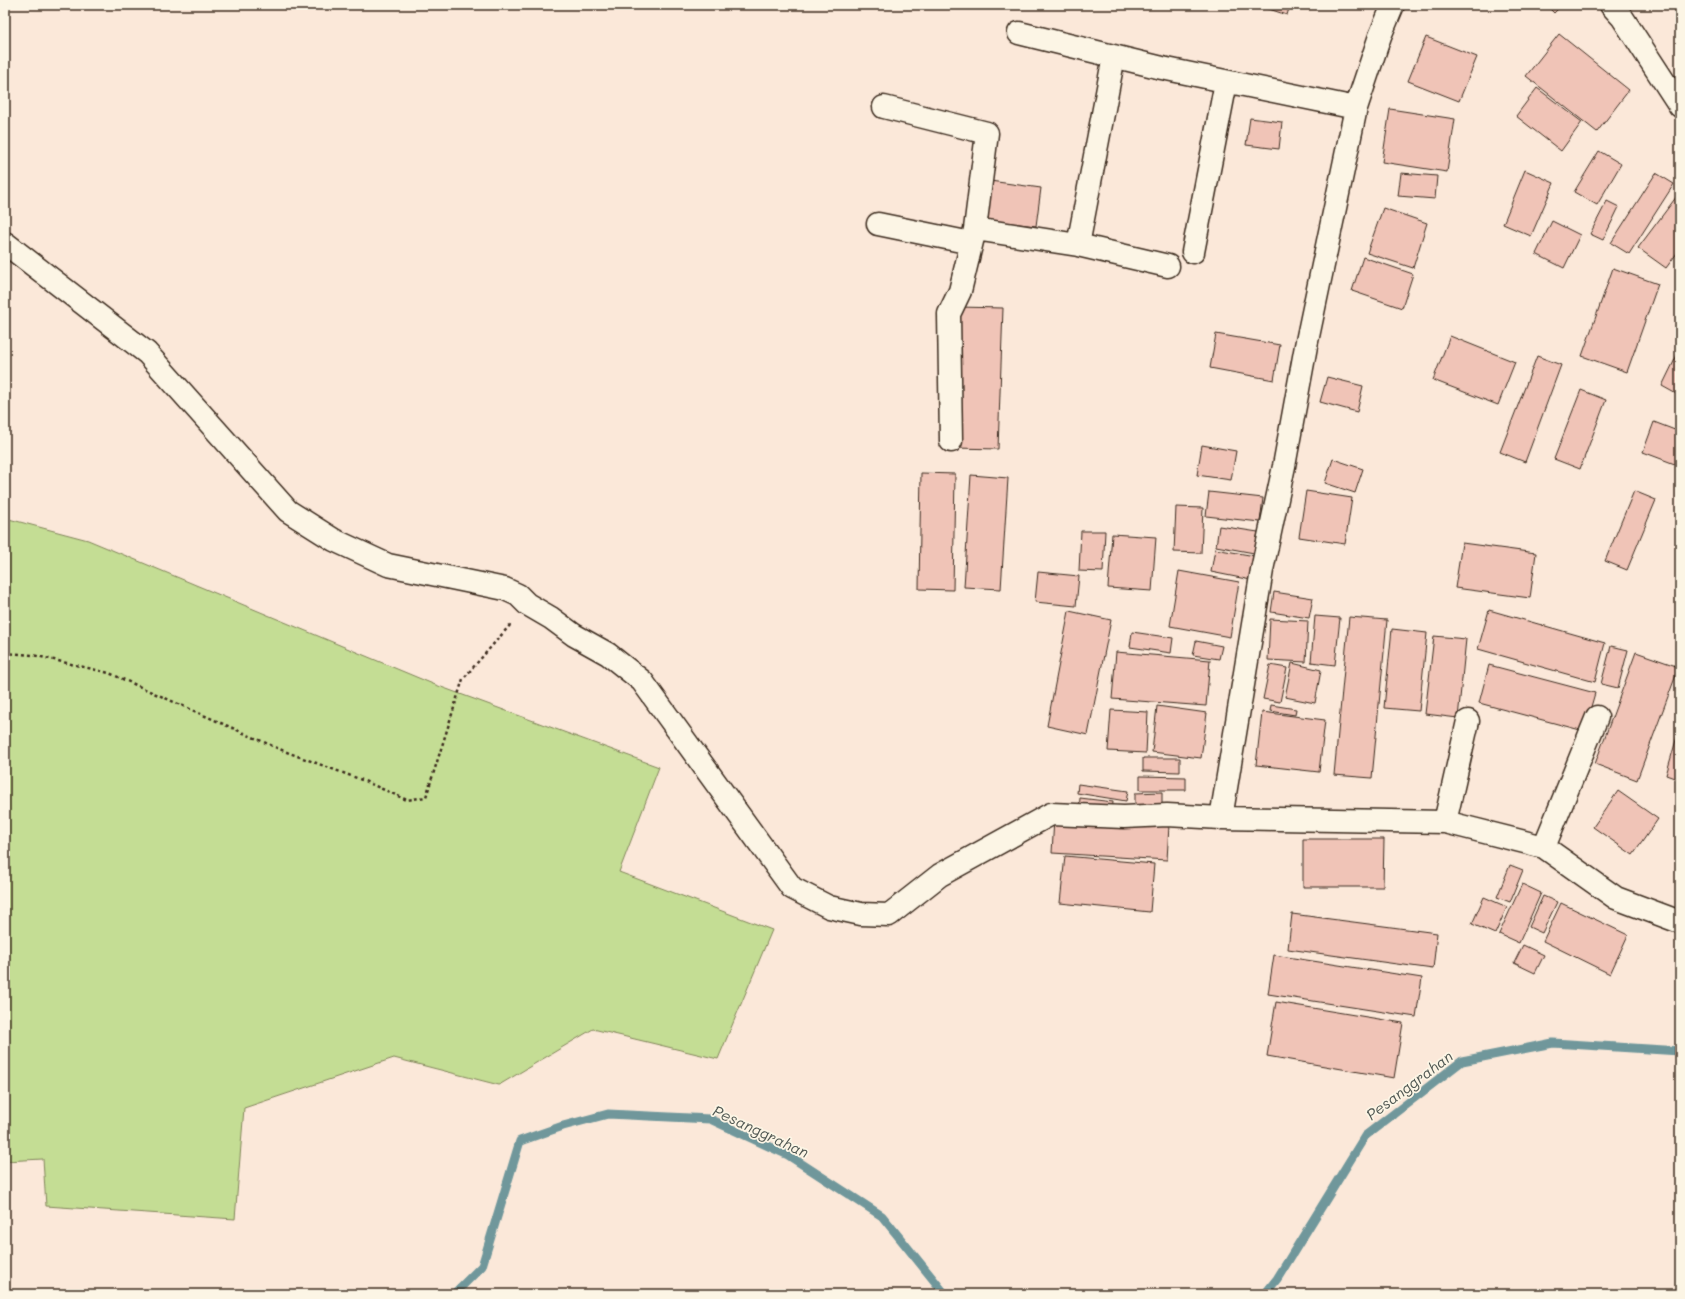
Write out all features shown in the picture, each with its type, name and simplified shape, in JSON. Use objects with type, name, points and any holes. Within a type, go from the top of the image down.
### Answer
[{"type":"street","points":[[1221,818],[1262,570],[1356,108],[1380,36],[1393,5]]},
{"type":"street","points":[[1611,5],[1622,17],[1680,106]]},
{"type":"street","points":[[1019,33],[1226,82],[1356,108]]},
{"type":"street","points":[[1078,245],[1114,56]]},
{"type":"street","points":[[1193,252],[1226,82]]},
{"type":"street","points":[[884,108],[988,133],[973,236],[960,291],[949,314],[951,441]]},
{"type":"street","points":[[878,224],[973,236],[1078,245],[1168,266]]},
{"type":"street","points":[[5,243],[147,353],[288,511],[334,540],[388,565],[505,589],[518,595],[527,604],[551,618],[574,635],[608,654],[642,680],[792,888],[829,907],[861,914],[889,915],[940,875],[1051,814],[1124,817],[1167,815],[1221,818],[1445,822],[1544,847],[1616,898],[1678,914]]},
{"type":"street","points":[[1544,847],[1597,717]]},
{"type":"street","points":[[1445,822],[1468,721]]},
{"type":"path","points":[[5,653],[33,655],[109,673],[284,751],[362,780],[407,800],[426,797],[464,679],[527,604]]},
{"type":"green space","points":[[5,518],[88,540],[433,684],[659,767],[619,872],[772,930],[718,1059],[593,1029],[499,1085],[394,1058],[244,1108],[235,1219],[46,1206],[43,1159],[5,1161]]},
{"type":"building","points":[[1266,5],[1290,5],[1287,15],[1266,8]]},
{"type":"building","points":[[1546,5],[1562,5],[1554,13]]},
{"type":"building","points":[[1559,34],[1629,90],[1597,132],[1526,76]]},
{"type":"building","points":[[1426,37],[1477,57],[1459,101],[1408,81]]},
{"type":"building","points":[[1537,88],[1582,122],[1561,151],[1516,116]]},
{"type":"building","points":[[1390,109],[1455,119],[1447,172],[1382,162]]},
{"type":"building","points":[[1250,118],[1282,122],[1279,149],[1246,145]]},
{"type":"building","points":[[1599,151],[1621,164],[1597,205],[1574,192]]},
{"type":"building","points":[[1525,170],[1554,183],[1531,236],[1503,224]]},
{"type":"building","points":[[1401,173],[1437,176],[1435,199],[1398,196]]},
{"type":"building","points":[[1656,173],[1674,184],[1629,254],[1611,243]]},
{"type":"building","points":[[990,181],[1041,188],[1036,226],[985,220]]},
{"type":"building","points":[[1677,196],[1680,198],[1680,249],[1666,268],[1638,248]]},
{"type":"building","points":[[1607,201],[1619,207],[1603,240],[1590,234]]},
{"type":"building","points":[[1383,208],[1427,223],[1413,268],[1367,253]]},
{"type":"building","points":[[1552,221],[1580,235],[1564,268],[1536,254]]},
{"type":"building","points":[[1363,257],[1413,274],[1402,308],[1352,291]]},
{"type":"building","points":[[1613,268],[1658,284],[1627,372],[1582,356]]},
{"type":"building","points":[[958,307],[1003,308],[998,449],[955,448]]},
{"type":"building","points":[[1216,334],[1280,345],[1274,380],[1210,368]]},
{"type":"building","points":[[1450,336],[1515,362],[1498,405],[1433,380]]},
{"type":"building","points":[[1680,349],[1680,396],[1662,386]]},
{"type":"building","points":[[1537,356],[1561,365],[1525,462],[1500,452]]},
{"type":"building","points":[[1327,377],[1363,386],[1357,412],[1320,402]]},
{"type":"building","points":[[1581,390],[1606,400],[1580,469],[1554,459]]},
{"type":"building","points":[[1654,422],[1680,432],[1680,466],[1643,452]]},
{"type":"building","points":[[1202,445],[1236,451],[1231,480],[1197,475]]},
{"type":"building","points":[[1333,459],[1363,469],[1355,493],[1325,483]]},
{"type":"building","points":[[921,473],[955,474],[953,590],[919,589]]},
{"type":"building","points":[[971,475],[1008,478],[1001,589],[964,587]]},
{"type":"building","points":[[1306,491],[1352,498],[1345,544],[1299,537]]},
{"type":"building","points":[[1634,491],[1656,500],[1627,570],[1605,561]]},
{"type":"building","points":[[1209,492],[1263,498],[1260,522],[1206,516]]},
{"type":"building","points":[[1176,507],[1203,508],[1201,553],[1174,552]]},
{"type":"building","points":[[1219,526],[1258,532],[1254,553],[1216,546]]},
{"type":"building","points":[[1081,531],[1105,531],[1103,572],[1079,571]]},
{"type":"building","points":[[1112,534],[1156,537],[1152,591],[1108,588]]},
{"type":"building","points":[[1462,543],[1536,553],[1530,598],[1455,588]]},
{"type":"building","points":[[1215,549],[1255,556],[1251,580],[1211,572]]},
{"type":"building","points":[[1179,571],[1239,582],[1230,637],[1170,626]]},
{"type":"building","points":[[1038,572],[1079,576],[1076,606],[1035,602]]},
{"type":"building","points":[[1274,592],[1313,598],[1309,618],[1271,612]]},
{"type":"building","points":[[1489,610],[1605,643],[1595,682],[1478,649]]},
{"type":"building","points":[[1069,611],[1111,620],[1088,735],[1047,726]]},
{"type":"building","points":[[1315,616],[1340,618],[1335,665],[1311,662]]},
{"type":"building","points":[[1349,617],[1387,620],[1372,778],[1334,775]]},
{"type":"building","points":[[1270,619],[1308,621],[1306,662],[1268,660]]},
{"type":"building","points":[[1392,629],[1427,633],[1419,711],[1384,708]]},
{"type":"building","points":[[1132,632],[1173,638],[1171,653],[1130,647]]},
{"type":"building","points":[[1434,636],[1466,639],[1458,718],[1425,714]]},
{"type":"building","points":[[1196,641],[1222,646],[1219,659],[1193,655]]},
{"type":"building","points":[[1611,646],[1628,650],[1618,688],[1601,684]]},
{"type":"building","points":[[1116,652],[1210,660],[1206,706],[1112,699]]},
{"type":"building","points":[[1636,652],[1679,667],[1637,780],[1595,764]]},
{"type":"building","points":[[1292,663],[1321,670],[1315,703],[1285,697]]},
{"type":"building","points":[[1270,665],[1287,668],[1280,702],[1263,699]]},
{"type":"building","points":[[1489,665],[1595,693],[1584,731],[1479,703]]},
{"type":"building","points":[[1271,705],[1296,709],[1295,715],[1270,711]]},
{"type":"building","points":[[1157,706],[1207,713],[1201,758],[1152,752]]},
{"type":"building","points":[[1111,710],[1148,712],[1146,753],[1108,751]]},
{"type":"building","points":[[1262,712],[1325,720],[1319,772],[1256,765]]},
{"type":"building","points":[[1680,726],[1680,780],[1666,775]]},
{"type":"building","points":[[1143,758],[1180,758],[1180,772],[1143,771]]},
{"type":"building","points":[[1140,776],[1186,777],[1186,790],[1140,790]]},
{"type":"building","points":[[1078,784],[1128,791],[1126,801],[1077,793]]},
{"type":"building","points":[[1618,791],[1658,819],[1633,855],[1593,827]]},
{"type":"building","points":[[1162,792],[1162,811],[1135,811],[1135,793]]},
{"type":"building","points":[[1080,798],[1113,802],[1112,813],[1079,810]]},
{"type":"building","points":[[1054,819],[1169,825],[1167,860],[1052,853]]},
{"type":"building","points":[[1303,839],[1384,839],[1383,887],[1303,887]]},
{"type":"building","points":[[1065,856],[1154,864],[1150,912],[1060,903]]},
{"type":"building","points":[[1510,865],[1523,870],[1510,902],[1497,897]]},
{"type":"building","points":[[1522,884],[1541,893],[1519,943],[1499,934]]},
{"type":"building","points":[[1543,896],[1557,902],[1542,933],[1529,927]]},
{"type":"building","points":[[1484,897],[1507,907],[1495,934],[1472,924]]},
{"type":"building","points":[[1561,903],[1628,935],[1610,974],[1543,941]]},
{"type":"building","points":[[1292,914],[1437,933],[1433,969],[1288,949]]},
{"type":"building","points":[[1523,945],[1544,955],[1535,973],[1514,963]]},
{"type":"building","points":[[1274,955],[1422,978],[1416,1017],[1268,994]]},
{"type":"building","points":[[1276,1002],[1403,1023],[1394,1078],[1267,1056]]},
{"type":"waterway","name":"Pesanggrahan","points":[[1265,1294],[1277,1279],[1365,1136],[1462,1061],[1553,1043],[1680,1051]]},
{"type":"waterway","name":"Pesanggrahan","points":[[454,1294],[482,1266],[520,1141],[563,1126],[608,1114],[710,1119],[788,1155],[882,1216],[945,1294]]}]
